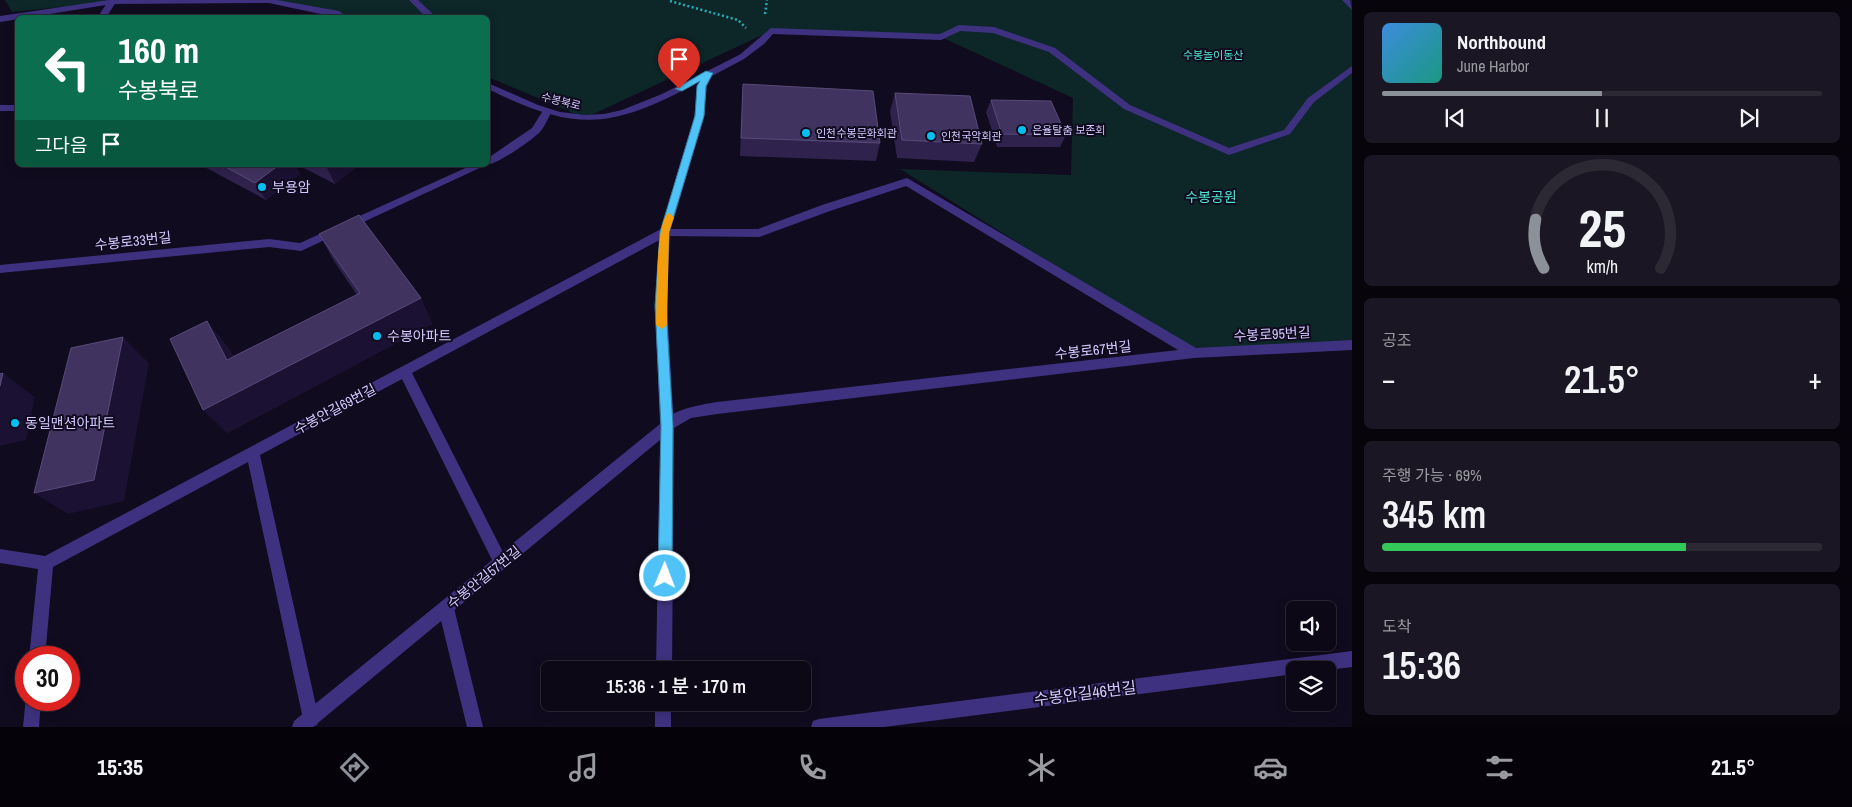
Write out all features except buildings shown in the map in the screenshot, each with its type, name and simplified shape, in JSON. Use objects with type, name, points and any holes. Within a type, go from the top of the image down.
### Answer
[{"type":"street","points":[[413,0],[430,15]]},
{"type":"street","points":[[1346,0],[1352,7]]},
{"type":"street","points":[[104,15],[112,2]]},
{"type":"street","points":[[26,15],[112,2],[269,2],[340,15]]},
{"type":"street","points":[[0,19],[15,17]]},
{"type":"street","name":"수봉북로","points":[[490,87],[547,111],[585,118],[619,114],[679,89],[741,57],[761,42],[771,31],[941,38],[959,28],[994,30],[1052,50],[1127,107],[1229,152],[1287,132],[1311,100],[1352,70]]},
{"type":"street","points":[[664,661],[667,426],[660,306],[664,232],[699,116],[702,86],[709,73]]},
{"type":"street","points":[[0,108],[15,108]]},
{"type":"street","points":[[490,161],[536,130],[547,111]]},
{"type":"street","name":"수봉로33번길","points":[[0,269],[269,243],[301,247],[477,167]]},
{"type":"street","name":"수봉로67번길","points":[[664,232],[759,233],[826,208],[906,182],[1194,353]]},
{"type":"street","name":"수봉안길69번길","points":[[46,563],[664,232]]},
{"type":"street","name":"수봉로95번길","points":[[1194,353],[1352,345]]},
{"type":"street","name":"수봉로67번길","points":[[667,426],[688,413],[717,408],[1194,353]]},
{"type":"street","points":[[405,371],[501,563]]},
{"type":"street","name":"수봉안길57번길","points":[[306,723],[667,426]]},
{"type":"street","points":[[253,452],[306,723]]},
{"type":"street","points":[[0,556],[46,563],[39,646]]},
{"type":"street","points":[[446,608],[475,727]]},
{"type":"street","name":"수봉안길46번길","points":[[819,727],[1352,659]]},
{"type":"street","points":[[31,727],[33,711]]},
{"type":"street","points":[[663,711],[663,727]]},
{"type":"path","points":[[670,2],[738,20],[761,42]]},
{"type":"green space","name":"수봉공원","points":[[5,0],[1352,0],[1352,340],[1194,353],[900,169],[1071,175],[1073,98],[941,37],[771,31],[585,118],[490,78],[490,15],[336,15],[269,1],[112,2],[12,12]]},
{"type":"slow traffic","points":[[662,325],[660,306],[664,232],[669,217]]},
{"type":"place","name":"은율탈춤 보존회","points":[[1022,130]]},
{"type":"place","name":"인천수봉문화회관","points":[[806,133]]},
{"type":"place","name":"인천국악회관","points":[[931,136]]},
{"type":"place","name":"부용암","points":[[262,187]]},
{"type":"place","name":"수봉아파트","points":[[377,336]]},
{"type":"place","name":"동일맨션아파트","points":[[15,423]]},
{"type":"route","points":[[665,576],[667,426],[660,306],[664,232],[699,116],[702,86],[709,73],[679,89]]},
{"type":"park label","name":"수봉놀이동산","points":[[1213,55]]}]
